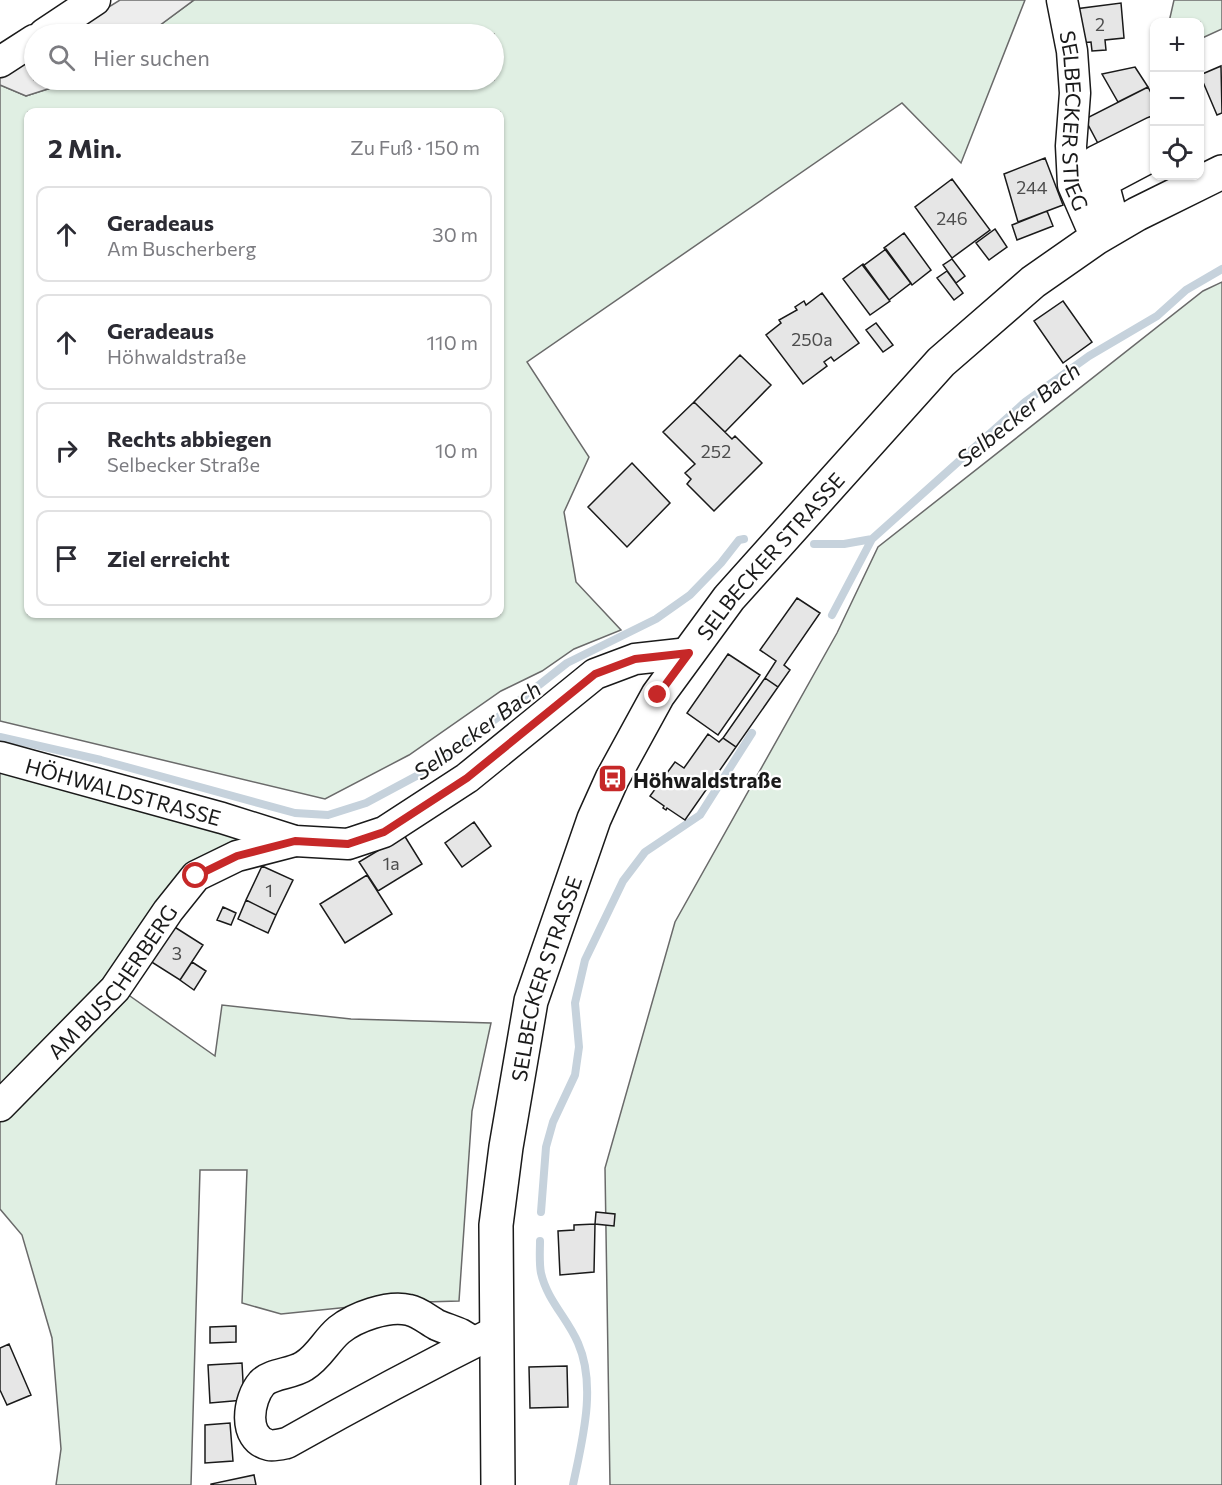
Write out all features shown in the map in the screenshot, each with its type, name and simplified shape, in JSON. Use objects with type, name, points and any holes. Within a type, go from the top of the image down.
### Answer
[{"type":"main road","name":"SELBECKER STRASSE","points":[[498,1485],[484,1338],[496,1225],[531,1001],[594,819],[612,778],[658,695],[729,598],[917,386],[972,334],[1033,282],[1105,232],[1210,173]]},
{"type":"street","points":[[59,24],[95,0]]},
{"type":"street","name":"SELBECKER STIEG","points":[[1062,0],[1072,51],[1075,93],[1071,146],[1072,185],[1105,232]]},
{"type":"street","points":[[0,62],[24,46]]},
{"type":"street","points":[[1105,232],[1102,182],[1096,161],[1150,134]]},
{"type":"street","points":[[1102,182],[1150,158]]},
{"type":"street","name":"HÖHWALDSTRASSE","points":[[0,757],[222,818],[295,841],[348,844],[384,832],[467,778],[595,674],[635,659],[689,653]]},
{"type":"street","name":"AM BUSCHERBERG","points":[[0,1106],[115,989],[168,910],[196,876],[237,856],[295,841]]},
{"type":"street","points":[[408,1310],[437,1325],[484,1338],[389,1385],[287,1443],[270,1446],[258,1439],[252,1430],[249,1418],[253,1399],[262,1383],[303,1368],[314,1360],[339,1330],[363,1317],[408,1310]]},
{"type":"green space","points":[[194,0],[1025,0],[961,163],[902,103],[527,362],[589,457],[564,512],[576,582],[621,630],[574,649],[542,671],[501,691],[409,755],[325,799],[0,721],[0,85],[26,96],[45,90],[504,90],[504,24],[162,24]]},
{"type":"green space","points":[[1174,0],[1222,0],[1222,29],[1204,37],[1204,18],[1170,18]]},
{"type":"green space","points":[[1222,282],[1222,1485],[610,1485],[605,1168],[675,922],[837,633],[878,547],[1203,291]]},
{"type":"green space","points":[[0,766],[254,837],[116,964],[64,1024],[0,1089]]},
{"type":"green space","points":[[120,989],[215,1056],[222,1005],[351,1019],[491,1023],[472,1111],[459,1301],[389,1303],[281,1314],[242,1303],[247,1170],[200,1170],[191,1485],[56,1485],[61,1449],[52,1338],[22,1235],[0,1209],[0,1113]]},
{"type":"shaded area","points":[[120,0],[194,0],[162,24],[81,24]]},
{"type":"shaded area","points":[[24,59],[24,90],[45,90],[26,96],[0,85],[0,75]]},
{"type":"building","points":[[1121,3],[1124,38],[1105,40],[1106,50],[1092,51],[1091,42],[1078,43],[1075,9]]},
{"type":"building","points":[[1221,66],[1222,113],[1217,115],[1204,84],[1204,73]]},
{"type":"building","points":[[1135,67],[1148,87],[1118,102],[1102,74]]},
{"type":"building","points":[[1148,87],[1150,91],[1150,123],[1101,149],[1085,119]]},
{"type":"building","points":[[1045,158],[1063,205],[1018,222],[1004,174]]},
{"type":"building","points":[[952,179],[990,230],[952,258],[915,207]]},
{"type":"building","points":[[1047,211],[1053,226],[1017,240],[1012,225]]},
{"type":"building","points":[[995,229],[1007,247],[989,260],[976,243]]},
{"type":"building","points":[[904,233],[931,270],[912,285],[884,248]]},
{"type":"building","points":[[886,249],[911,283],[889,300],[863,266]]},
{"type":"building","points":[[952,259],[965,276],[956,283],[943,265]]},
{"type":"building","points":[[863,264],[890,301],[870,315],[843,279]]},
{"type":"building","points":[[947,271],[963,293],[954,300],[937,278]]},
{"type":"building","points":[[822,293],[859,343],[834,361],[831,357],[824,362],[827,366],[803,384],[766,335],[781,323],[779,320],[797,310],[795,307],[804,301],[806,305]]},
{"type":"building","points":[[1063,301],[1092,342],[1063,363],[1034,321]]},
{"type":"building","points":[[876,323],[893,345],[883,352],[866,330]]},
{"type":"building","points":[[740,355],[771,385],[725,432],[694,402]]},
{"type":"building","points":[[694,402],[732,439],[735,436],[762,463],[714,511],[687,484],[691,479],[685,473],[695,464],[663,432]]},
{"type":"building","points":[[632,463],[670,503],[627,547],[588,507]]},
{"type":"building","points":[[797,598],[820,613],[784,665],[790,670],[778,687],[765,678],[776,661],[760,650]]},
{"type":"building","points":[[728,654],[760,675],[718,735],[687,713]]},
{"type":"building","points":[[765,678],[778,687],[736,747],[723,738]]},
{"type":"building","points":[[708,734],[719,742],[723,738],[736,747],[685,820],[667,808],[666,810],[663,808],[664,806],[650,796],[675,762],[684,768]]},
{"type":"building","points":[[474,822],[491,846],[462,867],[445,843]]},
{"type":"building","points":[[404,835],[422,864],[378,891],[359,862]]},
{"type":"building","points":[[262,866],[293,880],[276,915],[246,900]]},
{"type":"building","points":[[367,875],[392,914],[345,943],[320,904]]},
{"type":"building","points":[[246,900],[276,915],[268,933],[238,919]]},
{"type":"building","points":[[223,907],[236,913],[231,925],[217,920]]},
{"type":"building","points":[[173,926],[203,945],[180,980],[150,961]]},
{"type":"building","points":[[192,962],[206,971],[194,990],[180,980]]},
{"type":"building","points":[[596,1212],[615,1214],[614,1226],[595,1224]]},
{"type":"building","points":[[595,1224],[594,1272],[560,1275],[558,1231],[574,1230],[574,1225]]},
{"type":"building","points":[[236,1326],[236,1342],[210,1343],[210,1327]]},
{"type":"building","points":[[9,1344],[31,1395],[7,1405],[0,1390],[0,1348]]},
{"type":"building","points":[[242,1363],[244,1400],[210,1403],[208,1365]]},
{"type":"building","points":[[567,1366],[568,1407],[530,1408],[529,1367]]},
{"type":"building","points":[[230,1423],[233,1461],[205,1463],[205,1425]]},
{"type":"building","points":[[254,1475],[256,1485],[211,1485],[211,1484]]},
{"type":"waterway","name":"Selbecker Bach","points":[[814,544],[844,544],[872,539],[1025,402],[1089,356],[1157,316],[1186,290],[1222,269]]},
{"type":"waterway","name":"Selbecker Bach","points":[[0,737],[101,760],[295,813],[328,815],[366,803],[437,765],[567,663],[656,619],[690,595],[721,563],[739,540],[744,539]]},
{"type":"waterway","points":[[832,615],[872,539]]},
{"type":"waterway","points":[[541,1212],[546,1147],[553,1122],[575,1075],[579,1047],[575,1003],[585,960],[623,881],[645,852],[700,815],[752,733]]},
{"type":"waterway","points":[[540,1241],[540,1265],[544,1283],[578,1343],[584,1360],[586,1414],[573,1485]]},
{"type":"place","name":"Höhwaldstraße","points":[[612,779]]},
{"type":"route","points":[[196,876],[237,856],[295,841],[348,844],[384,832],[467,778],[595,674],[635,659],[689,653],[658,695]]}]
